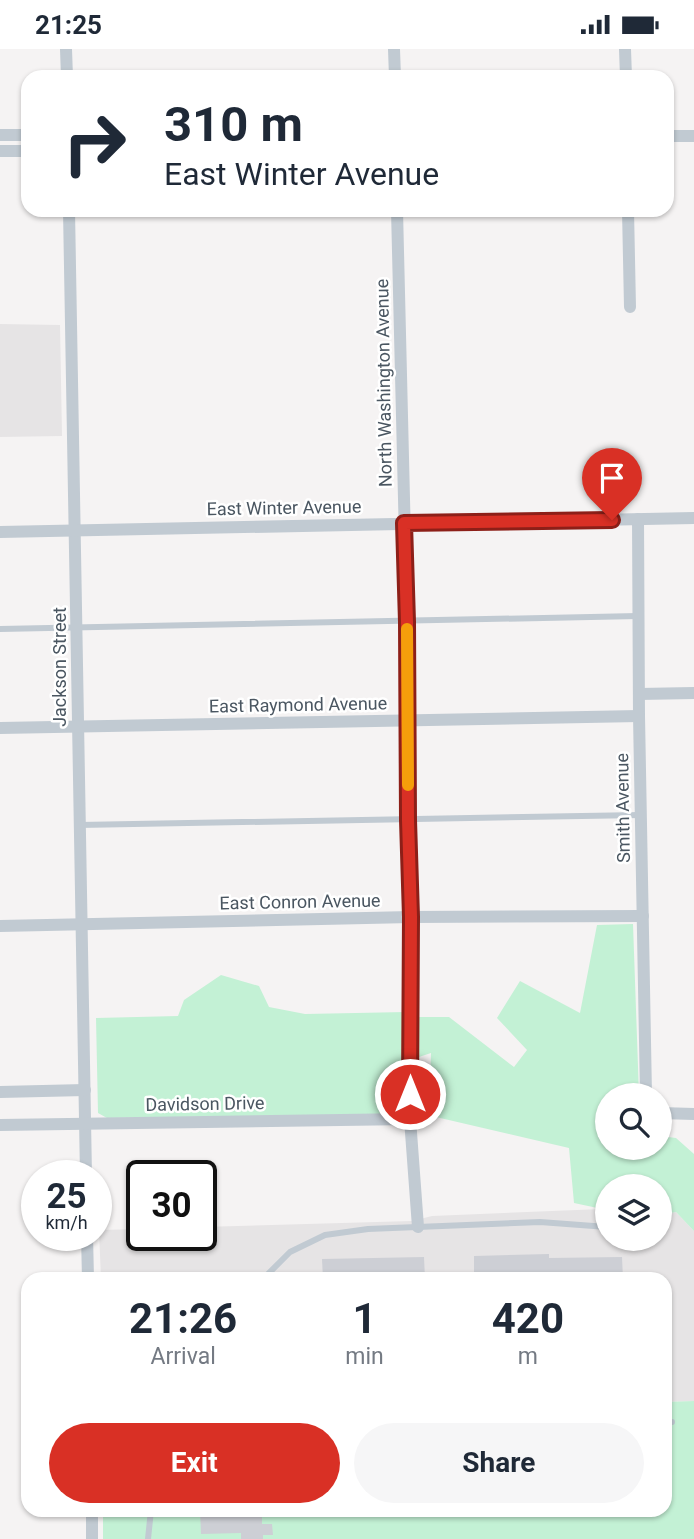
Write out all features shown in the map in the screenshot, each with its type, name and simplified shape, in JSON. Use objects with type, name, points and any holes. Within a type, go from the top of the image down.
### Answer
[{"type":"street","points":[[66,49],[66,70]]},
{"type":"street","points":[[394,49],[394,70]]},
{"type":"street","points":[[625,49],[626,70]]},
{"type":"street","points":[[0,135],[21,135]]},
{"type":"street","points":[[674,137],[694,136]]},
{"type":"street","points":[[0,151],[21,151]]},
{"type":"street","name":"Jackson Street","points":[[69,217],[86,1160]]},
{"type":"street","name":"North Washington Avenue","points":[[397,217],[407,622],[411,917],[410,1119],[418,1227]]},
{"type":"street","points":[[628,217],[630,307]]},
{"type":"street","name":"East Winter Avenue","points":[[0,532],[694,518]]},
{"type":"street","name":"Smith Avenue","points":[[638,519],[646,1083]]},
{"type":"street","points":[[639,694],[694,693]]},
{"type":"street","name":"East Raymond Avenue","points":[[0,728],[639,716]]},
{"type":"street","name":"East Conron Avenue","points":[[0,926],[411,917],[643,916]]},
{"type":"street","points":[[0,1092],[85,1090]]},
{"type":"street","points":[[672,1113],[694,1114]]},
{"type":"street","name":"Davidson Drive","points":[[0,1125],[410,1119]]},
{"type":"street","points":[[87,1251],[88,1272]]},
{"type":"street","points":[[92,1517],[92,1539]]},
{"type":"lane","points":[[0,629],[638,616]]},
{"type":"lane","points":[[79,825],[641,815]]},
{"type":"lane","points":[[269,1272],[290,1252],[325,1235],[368,1229],[540,1222],[595,1226]]},
{"type":"lane","points":[[148,1539],[150,1517]]},
{"type":"shaded area","points":[[0,324],[60,325],[62,436],[0,437]]},
{"type":"shaded area","points":[[595,1209],[595,1251],[672,1251],[672,1213],[676,1212],[694,1231],[694,1401],[672,1402],[672,1272],[101,1272],[100,1251],[112,1251],[112,1230],[126,1229],[126,1251],[217,1251],[217,1227],[412,1221],[432,1216]]},
{"type":"green space","points":[[633,924],[639,1083],[595,1083],[595,1160],[672,1160],[672,1138],[676,1138],[694,1154],[694,1231],[676,1212],[672,1213],[672,1174],[595,1174],[595,1207],[574,1203],[569,1148],[423,1114],[419,1084],[430,1084],[431,1053],[419,1057],[419,1017],[449,1017],[514,1067],[527,1050],[497,1018],[520,981],[580,1013],[597,925]]},
{"type":"green space","points":[[221,975],[259,986],[269,1007],[305,1014],[406,1012],[405,1103],[395,1114],[107,1118],[98,1113],[96,1018],[178,1016],[184,1000]]},
{"type":"green space","points":[[694,1401],[694,1539],[103,1539],[103,1517],[672,1517],[672,1402]]},
{"type":"building","points":[[549,1254],[549,1258],[622,1257],[623,1272],[474,1272],[474,1256]]},
{"type":"building","points":[[424,1257],[425,1272],[323,1272],[322,1259]]},
{"type":"building","points":[[200,1517],[262,1517],[262,1524],[272,1524],[273,1535],[263,1535],[263,1539],[241,1539],[241,1533],[201,1534]]},
{"type":"slow traffic","points":[[407,629],[408,785]]},
{"type":"route","points":[[410,1094],[411,917],[404,523],[612,520]]}]
